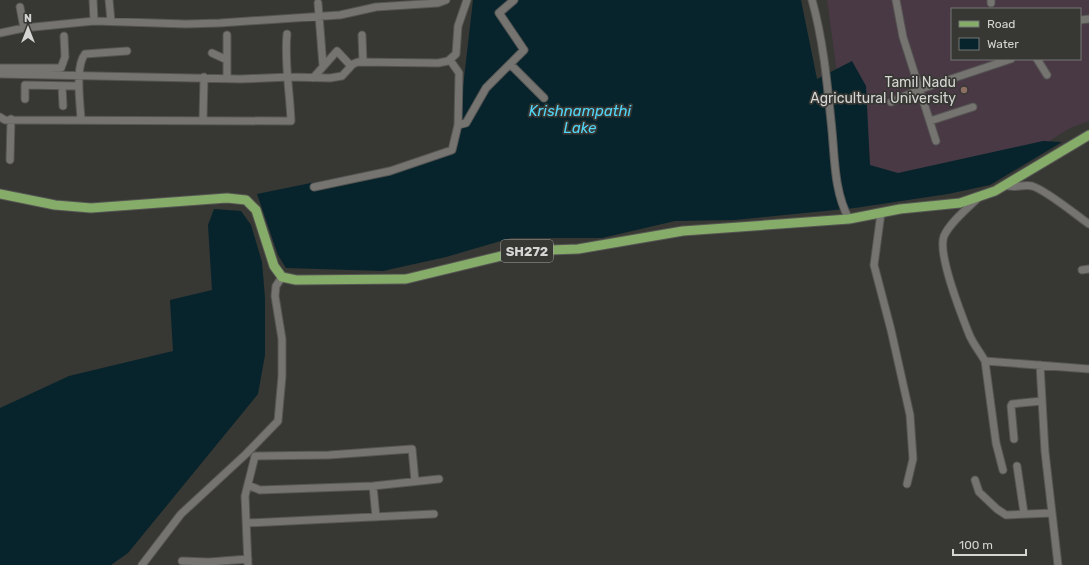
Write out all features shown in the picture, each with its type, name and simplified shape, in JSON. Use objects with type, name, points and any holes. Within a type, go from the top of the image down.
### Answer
[{"type":"main road","name":"SH272","points":[[282,277],[296,280],[406,279],[522,251],[578,249],[683,231],[849,219],[900,209],[960,202],[1005,185],[1089,135]]},
{"type":"main road","points":[[0,194],[55,205],[91,208],[227,198],[246,200],[256,210],[274,266],[282,277]]},
{"type":"street","points":[[94,0],[94,21]]},
{"type":"street","points":[[109,0],[111,21]]},
{"type":"street","points":[[0,33],[24,28],[94,21],[186,24],[340,15],[376,7],[438,3],[446,0]]},
{"type":"street","points":[[0,74],[227,78],[330,78],[342,76],[351,66],[358,62],[438,63],[450,60],[456,54],[458,26],[467,0]]},
{"type":"street","points":[[458,125],[466,123],[486,88],[524,50],[499,13],[514,0]]},
{"type":"street","points":[[812,0],[825,70],[837,183],[843,208],[849,219]]},
{"type":"street","points":[[896,0],[903,37],[921,89],[936,141]]},
{"type":"street","points":[[318,3],[323,66]]},
{"type":"street","points":[[20,7],[24,28]]},
{"type":"street","points":[[0,117],[11,120],[81,119],[291,121],[289,77],[285,53],[288,34]]},
{"type":"street","points":[[227,35],[227,78]]},
{"type":"street","points":[[362,35],[363,62]]},
{"type":"street","points":[[0,68],[61,68],[65,57],[64,36]]},
{"type":"street","points":[[81,119],[79,75],[82,58],[85,54],[127,51]]},
{"type":"street","points":[[313,78],[336,51],[351,66]]},
{"type":"street","points":[[212,53],[227,60]]},
{"type":"street","points":[[314,187],[390,171],[452,150],[458,125],[459,73],[450,60]]},
{"type":"street","points":[[892,102],[921,89],[1008,60]]},
{"type":"street","points":[[1038,60],[1047,75]]},
{"type":"street","points":[[510,64],[544,98]]},
{"type":"street","points":[[203,120],[204,77]]},
{"type":"street","points":[[25,99],[25,85],[80,86]]},
{"type":"street","points":[[62,86],[63,106]]},
{"type":"street","points":[[930,121],[973,107]]},
{"type":"street","points":[[10,160],[11,120]]},
{"type":"street","points":[[1005,185],[1012,188],[1032,186],[1053,198],[1089,224]]},
{"type":"street","points":[[979,196],[948,229],[943,238],[948,273],[969,336],[985,361],[996,443],[1003,470]]},
{"type":"street","points":[[881,213],[874,265],[891,330],[910,415],[912,458],[908,484]]},
{"type":"street","points":[[142,565],[181,514],[246,454],[278,421],[282,376],[282,339],[275,296],[276,286],[282,277]]},
{"type":"street","points":[[985,361],[1089,369]]},
{"type":"street","points":[[1040,365],[1052,513],[1058,565]]},
{"type":"street","points":[[1014,439],[1011,417],[1012,404],[1042,401]]},
{"type":"street","points":[[246,454],[255,456],[330,455],[412,449],[415,481]]},
{"type":"street","points":[[182,561],[248,562],[248,523],[245,496],[255,456]]},
{"type":"street","points":[[1018,466],[1024,513]]},
{"type":"street","points":[[248,485],[260,490],[373,486],[439,479]]},
{"type":"street","points":[[975,480],[979,492],[997,509],[1006,515],[1024,513],[1052,513]]},
{"type":"street","points":[[373,486],[376,516]]},
{"type":"street","points":[[248,523],[434,514]]},
{"type":"shaded area","name":"Tamil Nadu Agricultural University","points":[[827,0],[1089,0],[1089,121],[1070,128],[1008,167],[855,203]]},
{"type":"water","name":"Krishnampathi Lake","points":[[473,0],[801,0],[817,79],[852,61],[866,86],[870,165],[898,173],[1043,141],[1062,142],[990,185],[948,194],[855,208],[735,220],[675,221],[602,238],[511,238],[446,257],[383,271],[286,268],[278,255],[257,194],[443,156],[458,131]]},
{"type":"water","points":[[214,209],[241,211],[251,225],[262,262],[265,298],[265,355],[258,394],[128,553],[111,565],[0,565],[0,408],[69,376],[173,351],[170,300],[212,290],[208,225]]},
{"type":"place","name":"Tamil Nadu Agricultural University","points":[[964,90]]}]
